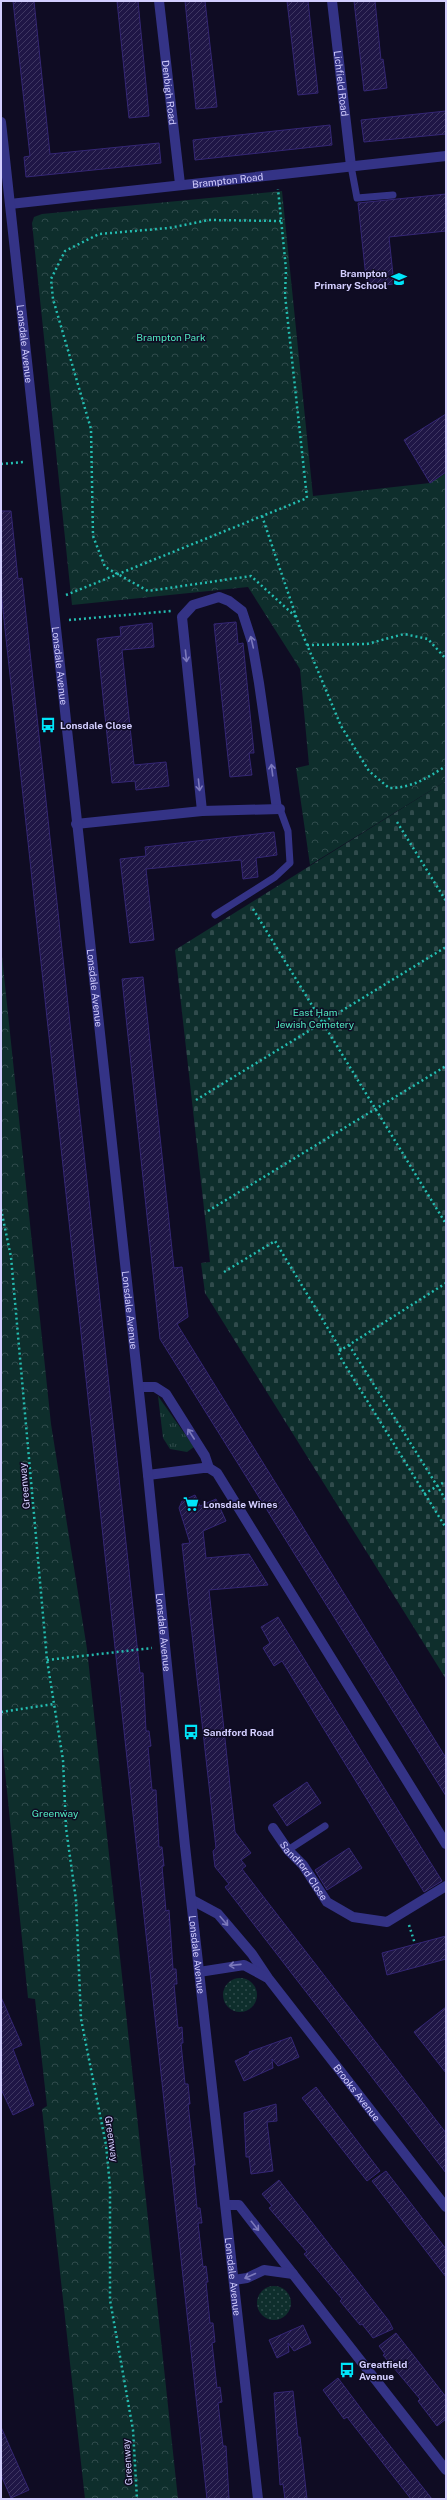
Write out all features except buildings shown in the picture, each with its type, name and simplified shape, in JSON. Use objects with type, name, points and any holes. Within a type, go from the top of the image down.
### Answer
[{"type":"street","name":"Denbigh Road","points":[[159,1],[180,184]]},
{"type":"street","name":"Lichfield Road","points":[[332,1],[351,166]]},
{"type":"street","name":"Lonsdale Avenue","points":[[1,122],[76,824],[148,1475],[199,1972],[258,2499]]},
{"type":"street","name":"Brampton Road","points":[[10,204],[180,184],[446,156]]},
{"type":"street","points":[[76,824],[202,811],[278,809],[252,642],[242,612],[229,601],[219,597],[204,600],[186,609],[182,617],[202,811]]},
{"type":"street","points":[[138,1387],[155,1387],[166,1394],[206,1456],[209,1468]]},
{"type":"street","points":[[148,1475],[209,1468],[217,1473],[446,1844]]},
{"type":"street","name":"Sandford Close","points":[[273,1828],[288,1850],[303,1865],[327,1902],[353,1917],[387,1922],[446,1886]]},
{"type":"street","name":"Brooks Avenue","points":[[192,1900],[218,1914],[252,1954],[268,1978],[446,2207]]},
{"type":"street","name":"Brooks Avenue","points":[[199,1972],[244,1965],[268,1978]]},
{"type":"street","points":[[226,2206],[239,2205],[446,2470]]},
{"type":"street","points":[[234,2280],[247,2278],[264,2270],[293,2274]]},
{"type":"lane","points":[[351,166],[357,198],[393,196]]},
{"type":"lane","points":[[215,915],[275,877],[290,863],[288,831],[278,809]]},
{"type":"lane","points":[[288,1850],[325,1826]]},
{"type":"path","points":[[52,601],[307,498],[285,295],[286,269],[277,174]]},
{"type":"path","points":[[118,574],[105,568],[93,536],[91,429],[53,299],[51,279],[65,251],[99,234],[169,228],[208,220],[282,221]]},
{"type":"path","points":[[1,464],[29,461]]},
{"type":"path","points":[[262,516],[307,645],[341,726],[369,771],[389,788],[404,788],[423,781],[446,766]]},
{"type":"path","points":[[54,621],[186,609]]},
{"type":"path","points":[[307,645],[367,644],[404,634],[428,639],[446,659]]},
{"type":"path","points":[[397,822],[446,902]]},
{"type":"path","points":[[253,909],[446,1224]]},
{"type":"path","points":[[196,1100],[446,947]]},
{"type":"path","points":[[208,1211],[446,1066]]},
{"type":"path","name":"Greenway","points":[[1,1209],[11,1257],[47,1660],[63,1760],[66,1828],[76,1900],[81,2019],[105,2138],[110,2186],[110,2300],[133,2430],[137,2499]]},
{"type":"path","points":[[224,1272],[275,1241],[341,1350]]},
{"type":"path","points":[[446,1283],[338,1352],[446,1528]]},
{"type":"path","points":[[349,1345],[446,1500]]},
{"type":"path","points":[[424,1494],[446,1481]]},
{"type":"path","points":[[47,1660],[165,1647]]},
{"type":"path","points":[[1,1712],[54,1704]]},
{"type":"path","points":[[405,1911],[415,1944]]},
{"type":"green space","name":"Brampton Park","points":[[282,191],[313,496],[430,483],[446,473],[446,781],[310,865],[296,768],[309,765],[300,669],[248,587],[72,605],[32,223],[34,217],[42,214]]},
{"type":"green space","name":"East Ham Jewish Cemetery","points":[[446,781],[446,1679],[205,1293],[201,1263],[210,1262],[175,950]]},
{"type":"green space","name":"Greenway","points":[[1,947],[51,1424],[87,1649],[178,2499],[85,2499],[42,2109],[47,2106],[35,1999],[28,1998],[1,1732]]},
{"type":"green space","points":[[158,1396],[194,1447],[187,1452],[170,1449],[163,1438]]},
{"type":"green space","points":[[240,1978],[246,1979],[252,1983],[256,1989],[256,2001],[252,2007],[246,2011],[240,2012],[234,2011],[228,2007],[224,2001],[223,1995],[224,1989],[228,1983],[234,1979]]},
{"type":"green space","points":[[274,2286],[286,2291],[291,2303],[286,2315],[274,2320],[262,2315],[257,2303],[262,2291]]},
{"type":"place","name":"Brampton Primary School","points":[[399,279]]},
{"type":"place","name":"Lonsdale Close","points":[[48,725]]},
{"type":"place","name":"Lonsdale Wines","points":[[191,1504]]},
{"type":"place","name":"Sandford Road","points":[[191,1732]]},
{"type":"place","name":"Greatfield Avenue","points":[[347,2370]]}]
